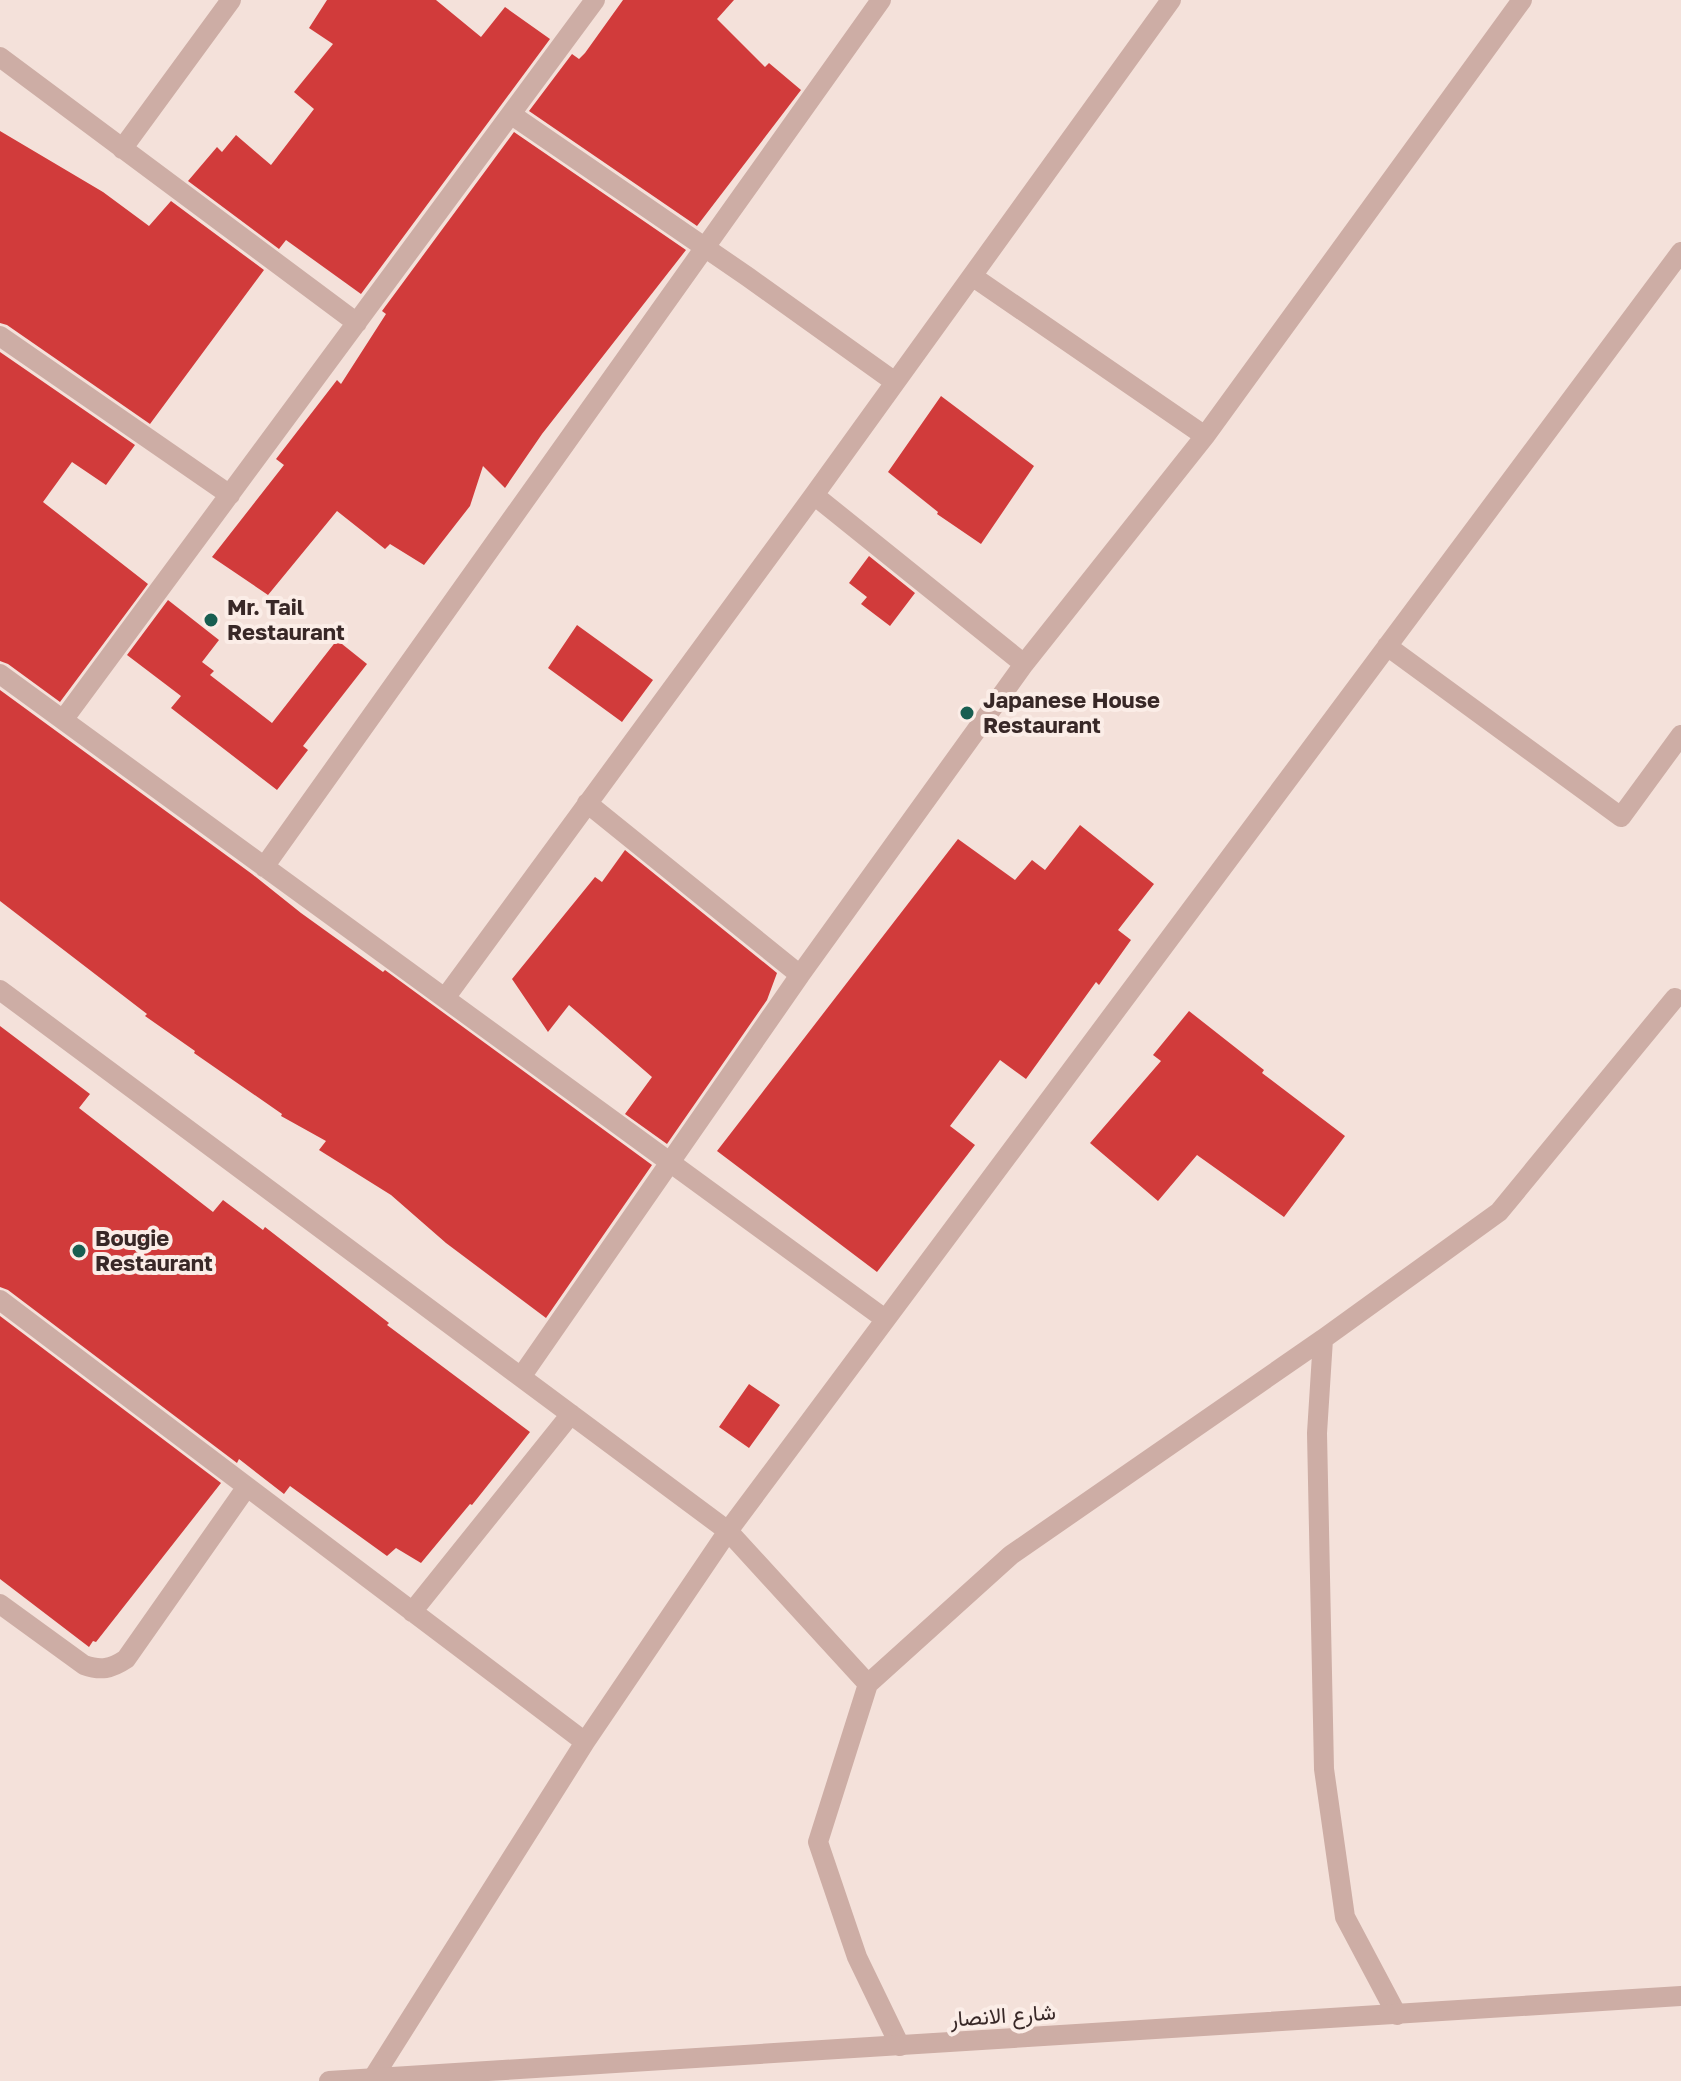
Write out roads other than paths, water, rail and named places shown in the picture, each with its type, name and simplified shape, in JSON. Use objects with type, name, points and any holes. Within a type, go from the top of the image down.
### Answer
[{"type":"street","points":[[122,149],[231,0]]},
{"type":"street","points":[[63,720],[595,0]]},
{"type":"street","points":[[264,867],[881,0]]},
{"type":"street","points":[[445,998],[814,495],[1171,0]]},
{"type":"street","points":[[521,1377],[800,975],[1024,664],[1205,436],[1522,0]]},
{"type":"street","points":[[0,57],[357,323]]},
{"type":"street","points":[[512,115],[895,382]]},
{"type":"street","points":[[373,2081],[585,1742],[728,1531],[1681,252]]},
{"type":"street","points":[[972,276],[1205,436]]},
{"type":"street","points":[[0,336],[230,495]]},
{"type":"street","points":[[814,495],[1024,664]]},
{"type":"street","points":[[1387,646],[1621,817],[1681,735]]},
{"type":"street","points":[[0,674],[885,1319]]},
{"type":"street","points":[[587,803],[800,975]]},
{"type":"street","points":[[0,990],[728,1531],[868,1684]]},
{"type":"street","points":[[900,2046],[857,1957],[818,1842],[868,1684],[1011,1555],[1323,1339],[1499,1212],[1675,998]]},
{"type":"street","points":[[0,1300],[585,1742]]},
{"type":"street","points":[[1323,1339],[1317,1433],[1324,1769],[1345,1917],[1397,2015]]},
{"type":"street","points":[[412,1612],[571,1414]]},
{"type":"street","points":[[0,1604],[84,1665],[95,1669],[112,1668],[126,1659],[246,1488]]},
{"type":"street","name":"شارع الانصار","points":[[329,2081],[373,2081],[1681,1996]]},
{"type":"place","name":"Mr. Tail Restaurant","points":[[211,620]]},
{"type":"place","name":"Japanese House Restaurant","points":[[967,713]]},
{"type":"place","name":"Bougie Restaurant","points":[[79,1251]]}]
